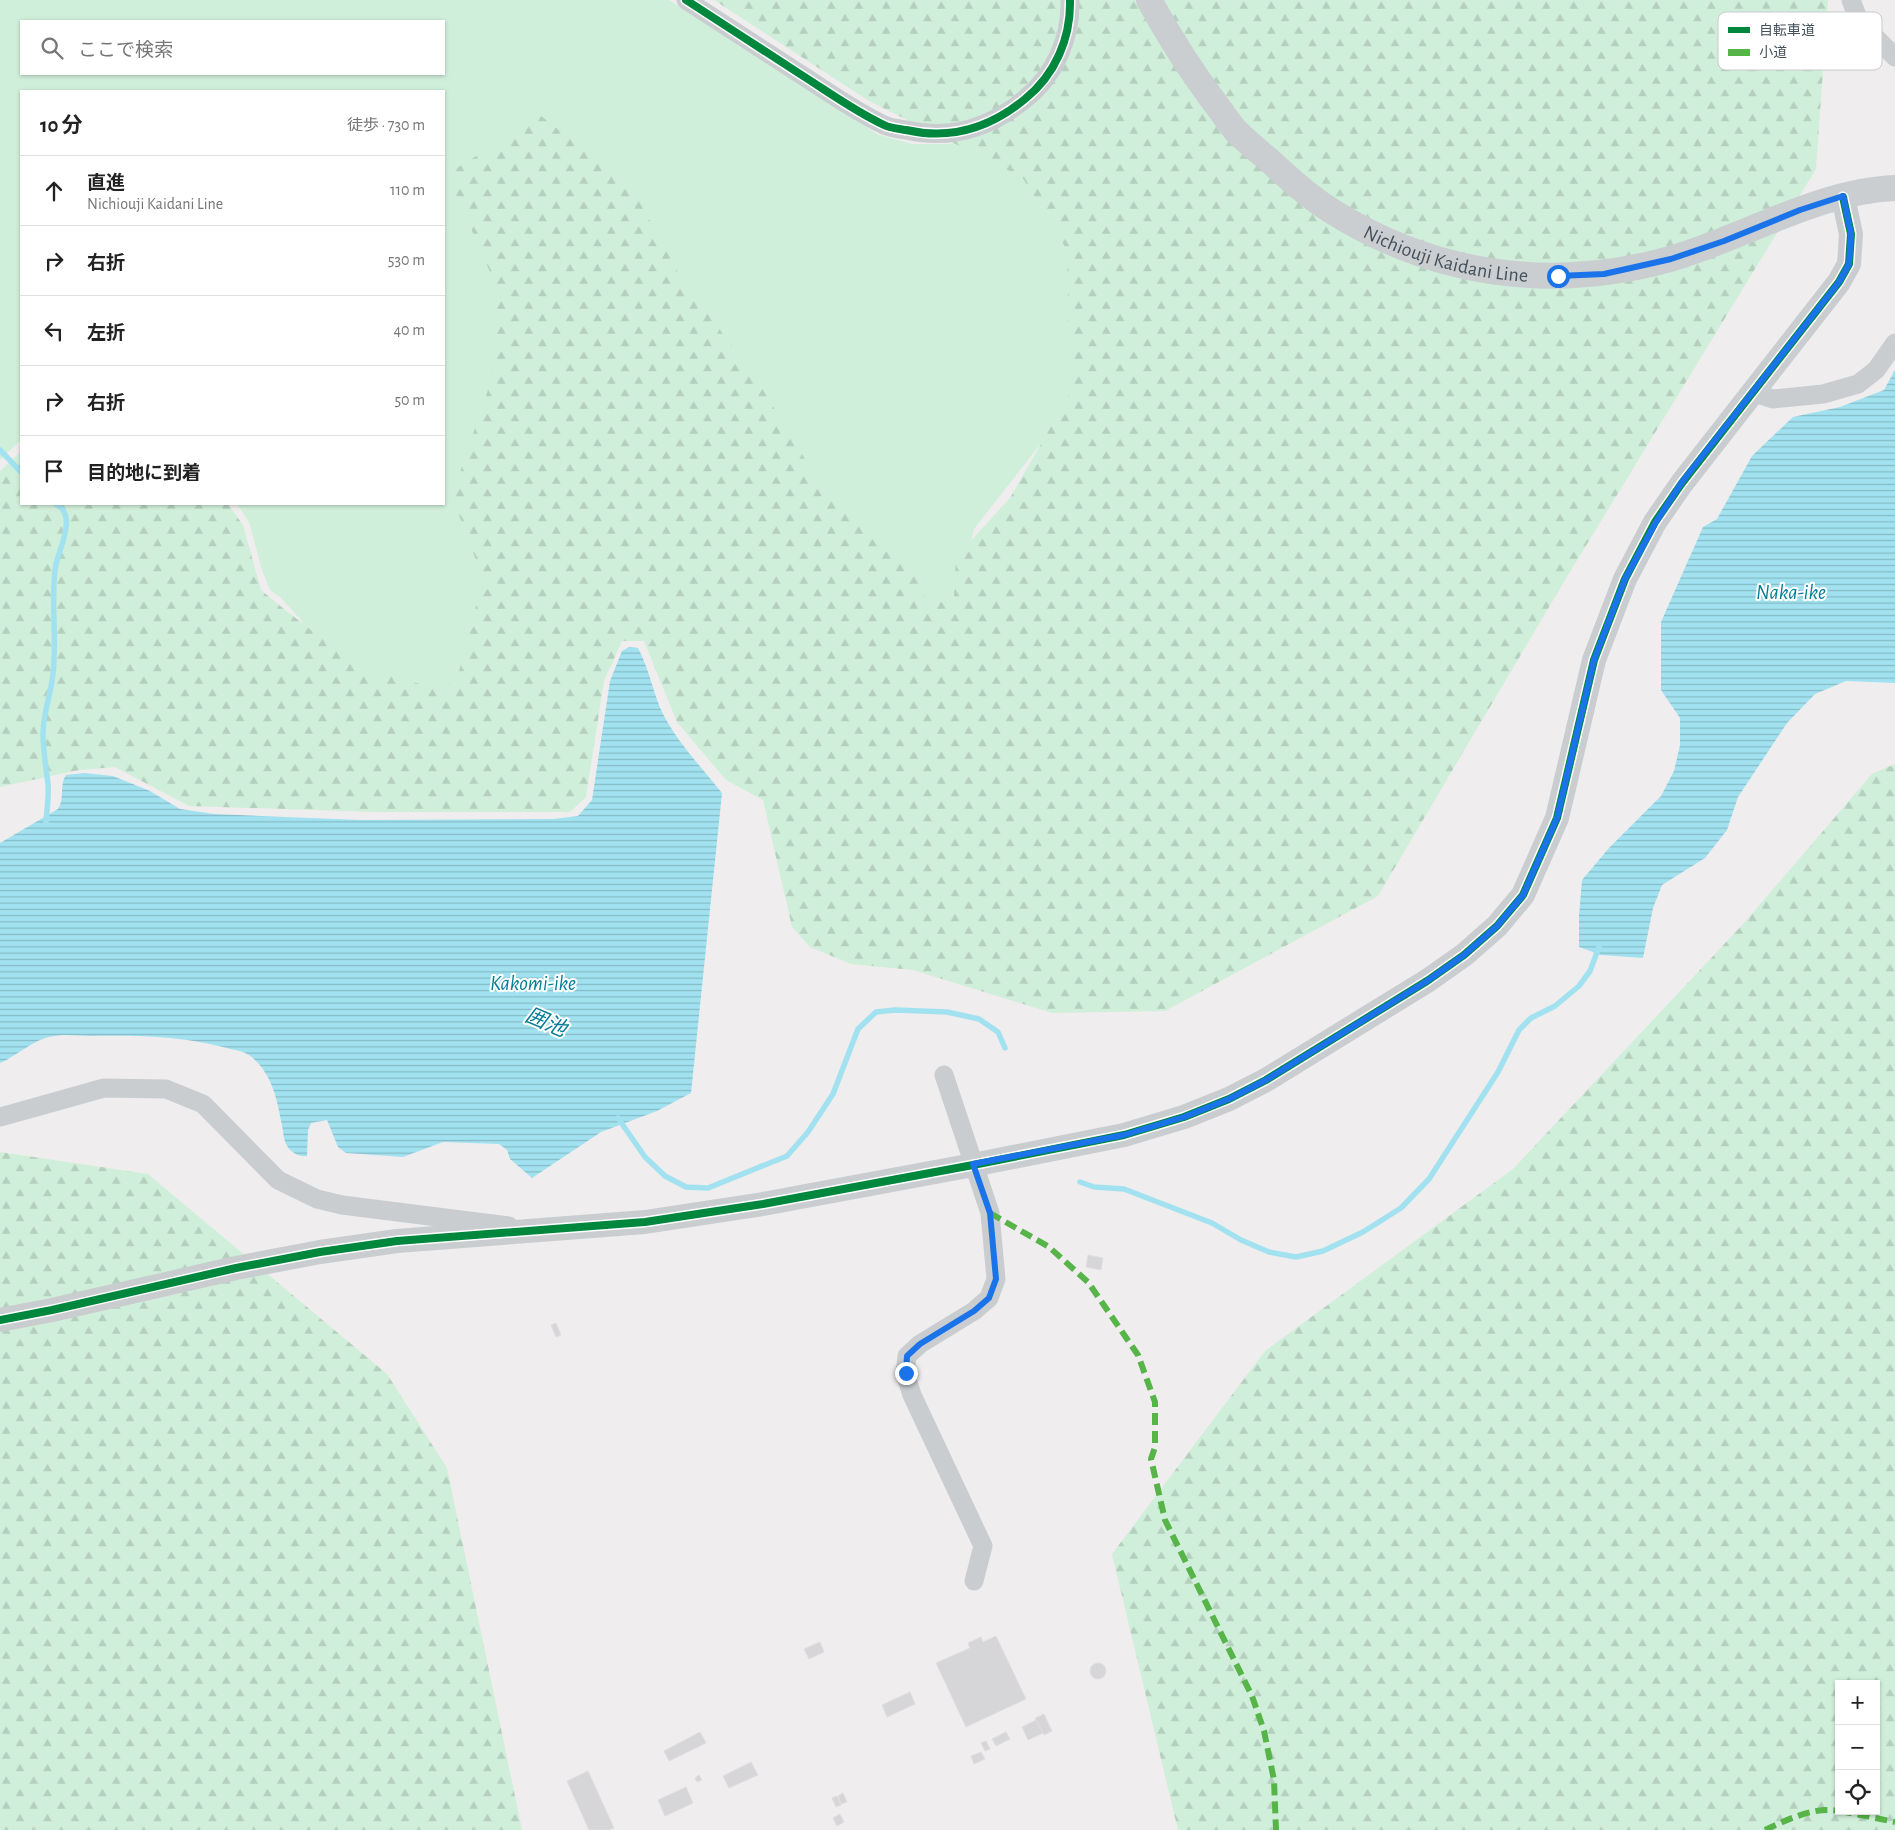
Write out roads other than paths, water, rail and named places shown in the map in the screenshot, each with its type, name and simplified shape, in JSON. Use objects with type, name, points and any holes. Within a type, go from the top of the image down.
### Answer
[{"type":"main road","name":"Nichiouji Kaidani Line","points":[[1149,0],[1178,51],[1236,131],[1292,181],[1329,209],[1369,232],[1414,253],[1463,267],[1511,275],[1558,276],[1604,274],[1671,259],[1724,241],[1800,210],[1843,196],[1895,188]]},
{"type":"street","points":[[686,0],[842,101],[885,126],[924,134],[949,134],[980,126],[1009,112],[1036,91],[1052,70],[1063,46],[1070,18],[1070,0]]},
{"type":"street","points":[[1851,0],[1855,12]]},
{"type":"street","points":[[1882,44],[1895,57]]},
{"type":"street","points":[[0,1320],[236,1268],[320,1252],[397,1241],[645,1222],[764,1204],[1124,1135],[1184,1117],[1229,1099],[1266,1080],[1427,981],[1464,955],[1497,926],[1523,895],[1557,818],[1594,660],[1625,579],[1656,522],[1682,482],[1839,282],[1849,264],[1851,234],[1843,196]]},
{"type":"street","points":[[1751,392],[1773,399],[1823,394],[1858,384],[1876,370],[1895,343]]},
{"type":"street","points":[[944,1075],[990,1213],[996,1279],[989,1298],[974,1311],[920,1344],[907,1356],[906,1373],[912,1395],[982,1546],[974,1580]]},
{"type":"street","points":[[0,1117],[104,1088],[166,1089],[203,1104],[278,1180],[317,1198],[342,1205],[544,1230]]},
{"type":"water","name":"Naka-ike","points":[[1895,370],[1895,683],[1846,681],[1815,694],[1787,723],[1738,797],[1727,830],[1705,858],[1662,885],[1653,908],[1643,958],[1601,955],[1579,947],[1582,880],[1609,848],[1661,796],[1674,771],[1680,745],[1680,718],[1661,690],[1661,622],[1703,527],[1717,519],[1752,456],[1793,417],[1840,407],[1884,390]]},
{"type":"water","name":"Kakomi-ike","points":[[629,647],[638,648],[646,665],[660,708],[670,726],[722,793],[691,1093],[657,1111],[601,1132],[532,1178],[510,1159],[507,1150],[499,1144],[443,1142],[403,1157],[346,1153],[338,1147],[327,1120],[311,1123],[308,1130],[307,1156],[297,1155],[286,1144],[275,1094],[262,1068],[247,1054],[210,1044],[160,1037],[59,1035],[39,1040],[0,1063],[0,843],[58,809],[66,775],[84,773],[113,776],[150,791],[180,809],[214,814],[361,820],[553,819],[578,816],[592,800],[610,681],[622,651]]},
{"type":"waterway","points":[[0,450],[20,471]]},
{"type":"waterway","points":[[46,822],[48,789],[43,726],[54,661],[55,570],[66,525],[66,517],[63,510],[57,505]]},
{"type":"waterway","points":[[1080,1182],[1094,1187],[1124,1189],[1212,1223],[1241,1240],[1269,1252],[1296,1257],[1323,1251],[1363,1232],[1401,1208],[1429,1179],[1498,1072],[1519,1030],[1531,1018],[1555,1006],[1579,986],[1590,971],[1599,947]]},
{"type":"waterway","points":[[618,1118],[645,1157],[665,1176],[686,1187],[708,1188],[787,1156],[808,1132],[833,1094],[858,1029],[876,1012],[895,1010],[947,1012],[979,1019],[998,1032],[1005,1048]]},
{"type":"water label","name":"囲池","points":[[546,1022]]}]
